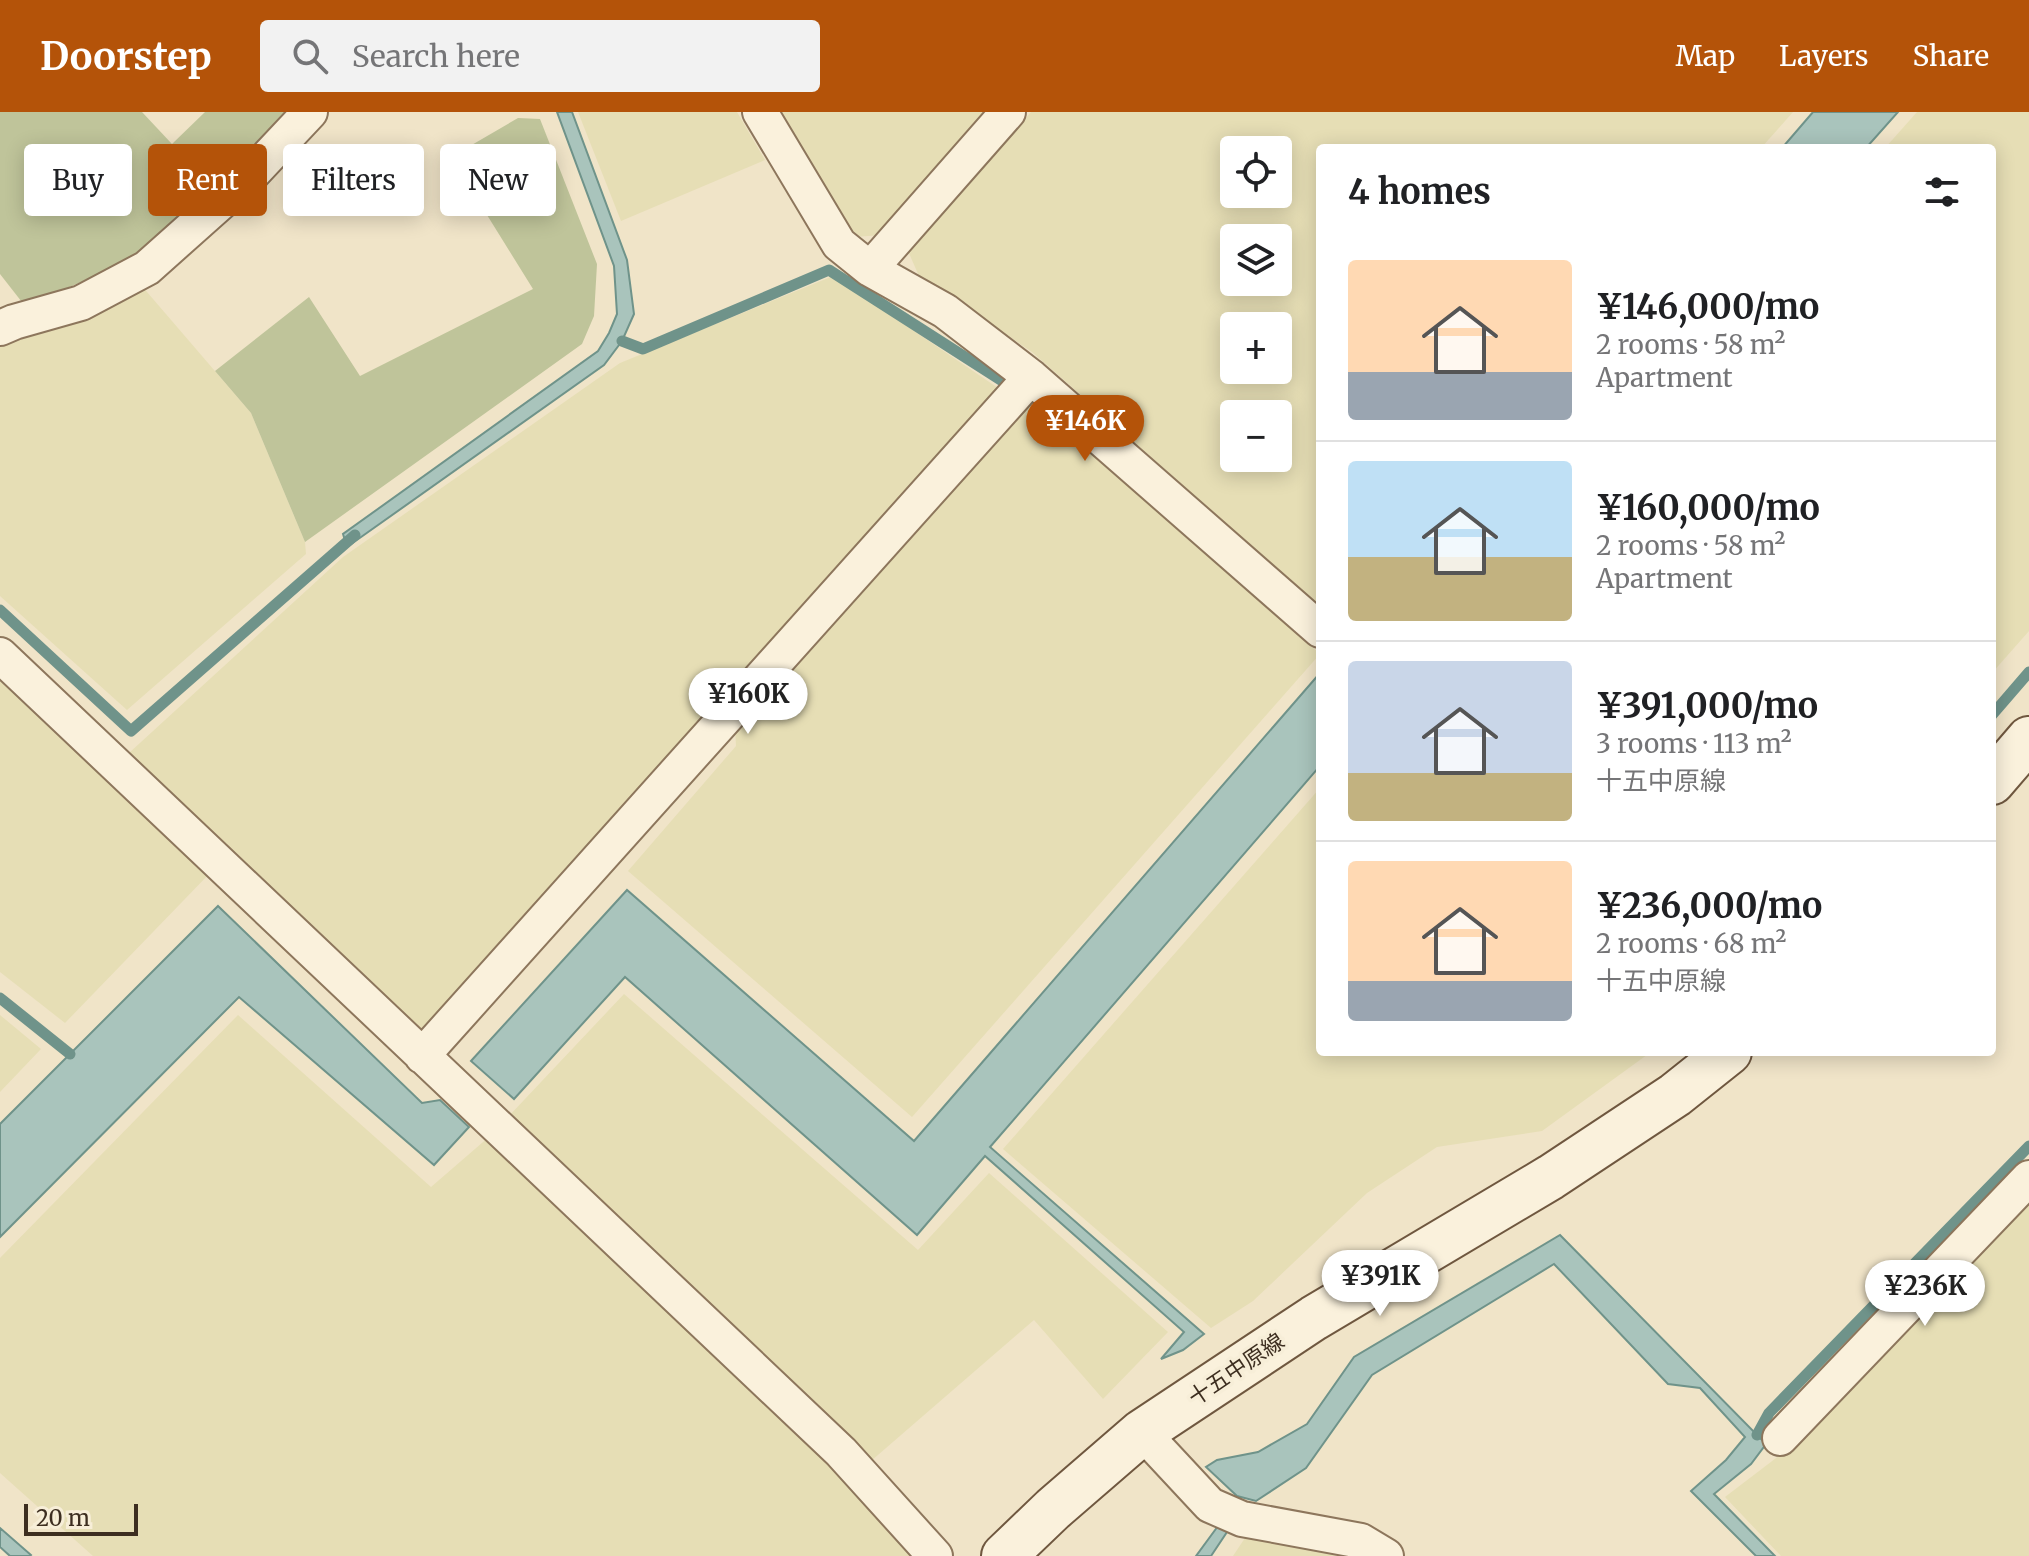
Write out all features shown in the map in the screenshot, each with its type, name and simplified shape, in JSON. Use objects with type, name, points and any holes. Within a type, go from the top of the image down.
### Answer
[{"type":"main road","points":[[1996,777],[2029,739]]},
{"type":"main road","name":"十五中原線","points":[[1004,1556],[1142,1432],[1314,1318],[1551,1177],[1675,1095],[1724,1056]]},
{"type":"street","points":[[0,328],[81,303],[147,268],[248,178],[310,112]]},
{"type":"street","points":[[760,112],[839,244],[870,269],[945,311],[1031,377],[1316,626]]},
{"type":"street","points":[[870,269],[1008,112]]},
{"type":"street","points":[[422,1056],[1031,377]]},
{"type":"street","points":[[0,655],[841,1452],[935,1556]]},
{"type":"street","points":[[1780,1438],[2029,1178]]},
{"type":"street","points":[[1142,1432],[1210,1505],[1242,1519],[1361,1541],[1386,1556]]},
{"type":"shaded area","points":[[578,112],[737,112],[765,160],[621,221]]},
{"type":"shaded area","points":[[778,112],[988,112],[882,235],[854,237]]},
{"type":"shaded area","points":[[1031,112],[1793,112],[1765,144],[1316,144],[1316,602],[1032,352],[919,276],[908,251]]},
{"type":"shaded area","points":[[1917,112],[2029,112],[2029,631],[1996,668],[1996,144],[1889,144]]},
{"type":"shaded area","points":[[833,276],[1001,390],[421,1036],[129,753],[343,557],[620,363]]},
{"type":"shaded area","points":[[141,285],[251,413],[305,542],[306,554],[127,710],[0,596],[0,342]]},
{"type":"shaded area","points":[[1034,401],[1316,650],[1316,659],[912,1117],[628,871],[736,746],[735,728]]},
{"type":"shaded area","points":[[0,671],[212,871],[65,1023],[0,972]]},
{"type":"shaded area","points":[[1316,793],[1316,1056],[1645,1056],[1542,1131],[1437,1147],[1367,1193],[1253,1301],[1211,1328],[1003,1149]]},
{"type":"shaded area","points":[[624,994],[918,1250],[989,1173],[1168,1332],[1103,1399],[1034,1320],[871,1461],[507,1118]]},
{"type":"shaded area","points":[[0,1015],[41,1049],[0,1092]]},
{"type":"shaded area","points":[[238,1015],[431,1187],[490,1136],[849,1481],[915,1556],[93,1556],[0,1473],[0,1258]]},
{"type":"shaded area","points":[[2029,1198],[2029,1556],[1781,1556],[1725,1497],[1784,1452]]},
{"type":"shaded area","points":[[1249,1532],[1347,1556],[1233,1556]]},
{"type":"green space","points":[[0,112],[142,112],[172,144],[148,144],[148,216],[180,216],[123,264],[25,306],[0,274]]},
{"type":"green space","points":[[205,112],[289,112],[258,144],[172,144]]},
{"type":"green space","points":[[518,118],[540,119],[550,144],[473,144]]},
{"type":"green space","points":[[556,160],[597,264],[594,316],[582,344],[305,542],[251,413],[215,371],[309,297],[360,376],[533,289],[488,216],[556,216]]},
{"type":"water","points":[[557,112],[572,112],[627,260],[634,314],[622,341],[604,365],[347,547],[343,534],[598,351],[609,333],[617,314],[614,266]]},
{"type":"water","points":[[1813,112],[1898,112],[1870,144],[1785,144]]},
{"type":"water","points":[[1316,678],[1316,771],[990,1147],[1204,1334],[1183,1350],[1161,1359],[1184,1332],[985,1156],[917,1235],[625,977],[514,1099],[471,1061],[627,890],[914,1141]]},
{"type":"water","points":[[218,906],[422,1103],[440,1100],[469,1127],[434,1165],[239,997],[0,1237],[0,1124]]},
{"type":"water","points":[[1560,1235],[1766,1444],[1751,1464],[1714,1494],[1775,1556],[1756,1556],[1691,1491],[1726,1460],[1745,1437],[1700,1388],[1668,1384],[1554,1264],[1372,1375],[1306,1468],[1256,1501],[1237,1496],[1206,1467],[1217,1460],[1258,1452],[1307,1424],[1354,1357]]},
{"type":"water","points":[[1218,1526],[1227,1532],[1211,1556],[1196,1556]]},
{"type":"water","points":[[0,1528],[31,1555],[10,1556],[0,1547]]},
{"type":"waterway","points":[[622,341],[643,349],[829,270],[1004,382]]},
{"type":"waterway","points":[[0,610],[131,731],[355,535]]},
{"type":"waterway","points":[[1996,710],[2029,672]]},
{"type":"waterway","points":[[0,998],[70,1054]]},
{"type":"waterway","points":[[1757,1435],[1769,1413],[2029,1146]]}]
